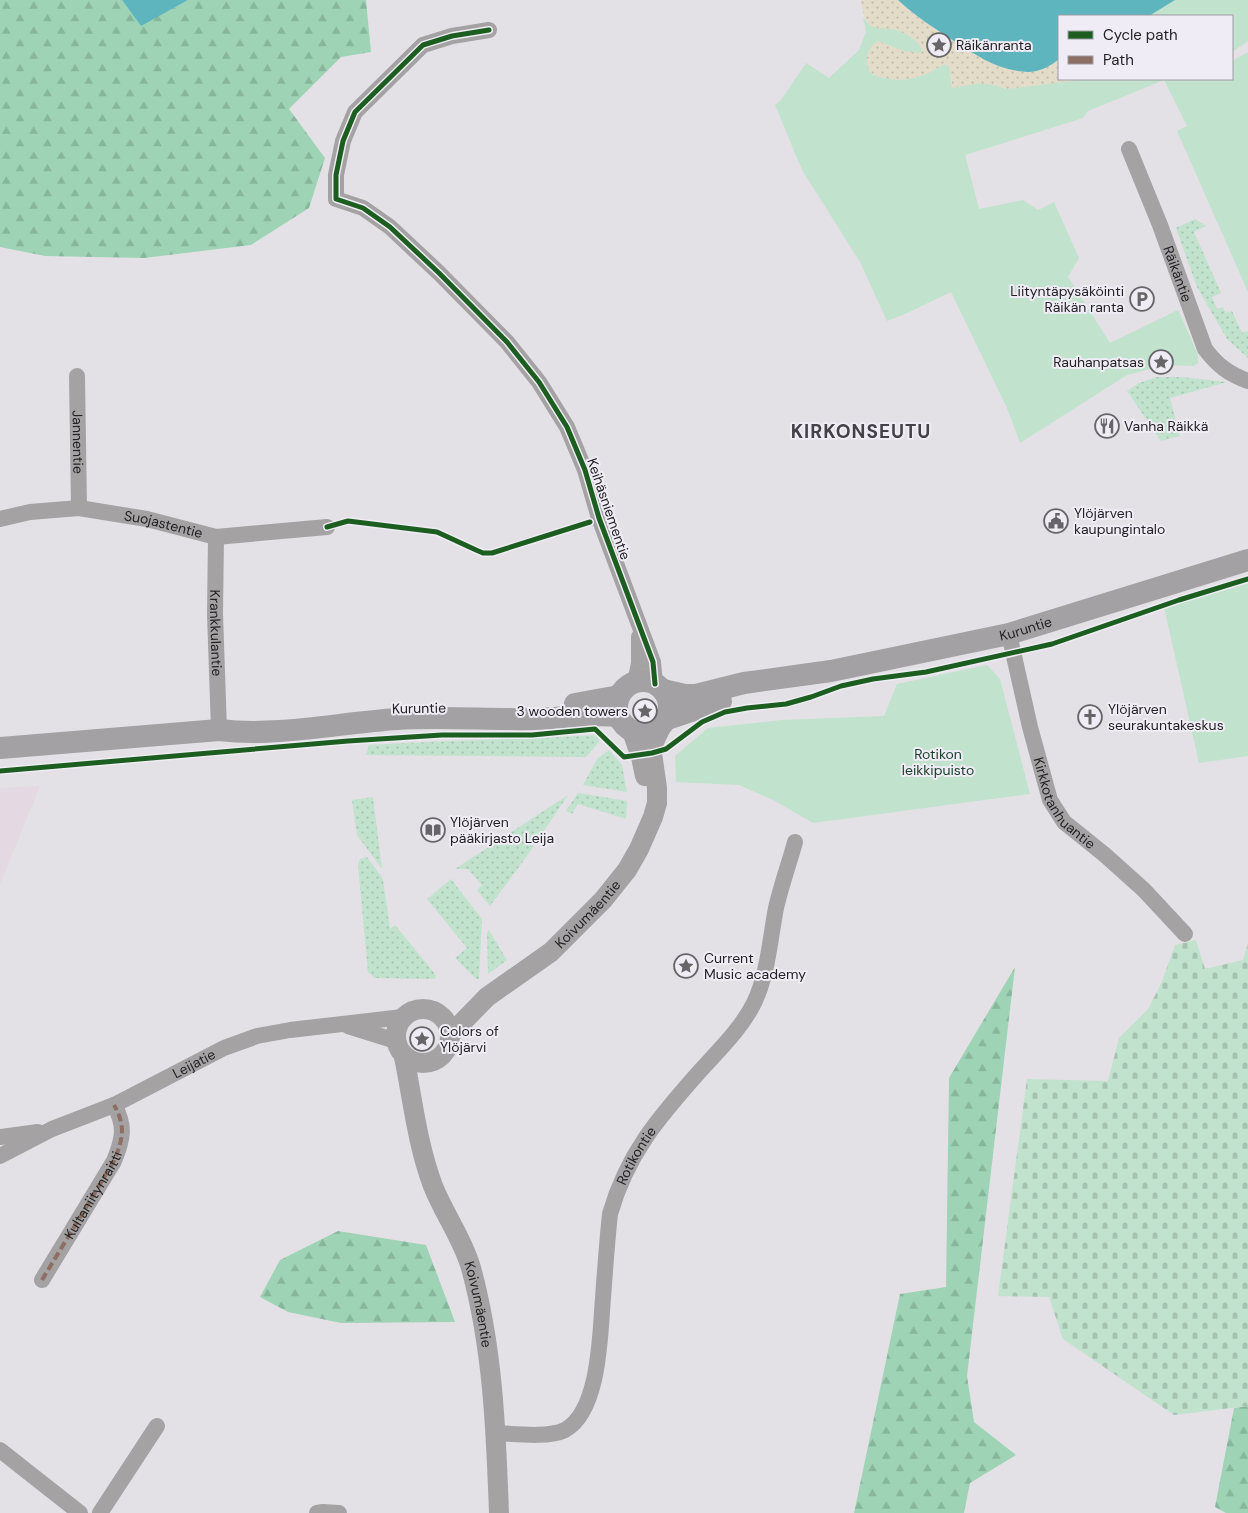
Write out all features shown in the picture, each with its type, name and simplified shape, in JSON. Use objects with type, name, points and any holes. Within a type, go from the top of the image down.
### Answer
[{"type":"main road","name":"Kuruntie","points":[[0,748],[219,730],[240,733],[274,732],[399,719],[534,719],[603,714],[637,700],[685,694],[696,695],[744,683],[798,677],[1009,634],[1248,560]]},
{"type":"main road","name":"Kuruntie","points":[[637,700],[647,734],[664,723],[798,677]]},
{"type":"main road","points":[[637,700],[669,704],[669,712],[664,723]]},
{"type":"street","name":"Keihäsniementie","points":[[489,30],[452,36],[423,45],[355,112],[341,150],[336,175],[336,199],[363,208],[390,227],[506,342],[539,382],[567,427],[585,470],[599,518],[653,662],[637,700]]},
{"type":"street","name":"Räikäntie","points":[[1129,149],[1160,225],[1205,349],[1215,363],[1234,376],[1248,381]]},
{"type":"street","name":"Jannentie","points":[[77,376],[79,508]]},
{"type":"street","name":"Suojastentie","points":[[0,519],[30,512],[79,508],[146,520],[216,537],[327,527]]},
{"type":"street","name":"Krankkulantie","points":[[216,537],[215,614],[219,730]]},
{"type":"street","name":"Kirkkotanhuantie","points":[[1009,634],[1030,727],[1050,800],[1064,822],[1105,854],[1144,890],[1185,934]]},
{"type":"street","name":"Koivumäentie","points":[[637,700],[641,757],[648,797],[646,833]]},
{"type":"street","name":"Koivumäentie","points":[[450,1035],[487,997],[551,952],[582,923],[627,870],[646,833],[657,803],[652,753],[654,742],[664,723]]},
{"type":"street","name":"Rotikontie","points":[[497,1434],[548,1434],[564,1431],[575,1423],[583,1411],[597,1364],[610,1214],[616,1194],[639,1146],[653,1126],[728,1040],[754,1004],[770,950],[776,907],[795,842]]},
{"type":"street","name":"Koivumäentie","points":[[440,1015],[487,997]]},
{"type":"street","points":[[425,1009],[440,1015],[445,1020],[450,1035],[446,1050],[435,1061],[427,1063],[411,1061],[400,1049],[396,1032],[398,1024],[409,1012],[425,1009]]},
{"type":"street","name":"Leijatie","points":[[0,1156],[52,1129],[114,1105],[224,1048],[257,1036],[290,1030],[403,1017]]},
{"type":"street","name":"Leijatie","points":[[343,1024],[400,1049]]},
{"type":"street","name":"Koivumäentie","points":[[400,1049],[414,1105],[420,1149],[434,1187],[471,1266],[478,1297],[490,1362],[497,1434],[500,1513]]},
{"type":"street","name":"Koivumäentie","points":[[414,1105],[427,1063]]},
{"type":"street","name":"Kultaniitynraitti","points":[[42,1280],[114,1161],[122,1143],[121,1117],[114,1105]]},
{"type":"street","name":"Leijatie","points":[[0,1137],[52,1129]]},
{"type":"street","points":[[100,1513],[157,1426]]},
{"type":"street","points":[[0,1450],[80,1513]]},
{"type":"street","points":[[317,1513],[338,1513]]},
{"type":"shaded area","points":[[40,786],[0,884],[0,788]]},
{"type":"green space","points":[[0,0],[122,0],[141,25],[188,0],[366,0],[371,52],[341,57],[289,109],[325,158],[309,208],[251,245],[144,258],[45,256],[0,247]]},
{"type":"green space","points":[[1175,0],[1248,0],[1248,41],[1233,51],[1233,15],[1151,15]]},
{"type":"green space","points":[[863,17],[872,26],[896,30],[904,34],[913,39],[922,49],[920,53],[904,51],[878,41],[874,44],[867,56],[867,65],[871,74],[891,79],[900,80],[918,77],[945,64],[949,68],[952,88],[988,84],[1007,89],[1079,80],[1164,80],[1088,111],[1083,118],[965,155],[979,209],[1023,200],[1038,210],[1054,202],[1079,258],[1068,277],[1110,343],[1178,310],[1198,355],[1198,363],[1193,366],[1167,365],[1127,375],[1020,443],[1007,408],[951,292],[887,321],[860,262],[802,170],[775,105],[781,100],[806,63],[829,78],[859,50],[866,32]]},
{"type":"green space","points":[[1248,52],[1248,292],[1177,131],[1187,126],[1164,80],[1233,80],[1233,60]]},
{"type":"green space","points":[[1195,219],[1206,226],[1194,232],[1221,293],[1212,297],[1217,309],[1223,307],[1226,313],[1232,311],[1242,333],[1248,331],[1248,358],[1227,339],[1197,287],[1176,228]]},
{"type":"green space","points":[[1156,377],[1181,377],[1227,382],[1170,398],[1180,436],[1161,441],[1127,391],[1139,383]]},
{"type":"green space","points":[[1248,581],[1248,756],[1199,763],[1164,607]]},
{"type":"green space","name":"Rotikon leikkipuisto","points":[[987,665],[1000,679],[1030,794],[813,823],[775,801],[739,785],[676,782],[675,756],[708,728],[782,720],[884,716],[897,684]]},
{"type":"green space","points":[[594,735],[600,741],[586,757],[366,755],[369,745]]},
{"type":"green space","points":[[609,750],[622,765],[627,792],[583,785],[597,759]]},
{"type":"green space","points":[[578,793],[627,801],[626,819],[578,804],[572,814],[566,811]]},
{"type":"green space","points":[[568,795],[527,856],[490,906],[477,890],[482,885],[468,869],[455,869]]},
{"type":"green space","points":[[373,797],[382,869],[357,835],[352,800]]},
{"type":"green space","points":[[367,857],[383,879],[390,929],[395,925],[436,975],[435,979],[375,978],[368,972],[358,865],[360,859]]},
{"type":"green space","points":[[451,879],[482,919],[479,979],[476,979],[455,958],[467,948],[427,899]]},
{"type":"green space","points":[[489,930],[507,960],[488,974],[487,933]]},
{"type":"green space","points":[[1196,940],[1205,969],[1243,960],[1248,943],[1248,1406],[1174,1415],[1063,1339],[1049,1297],[998,1296],[1027,1079],[1108,1081],[1119,1038],[1148,1009],[1161,984],[1175,945]]},
{"type":"green space","points":[[1015,967],[967,1376],[974,1422],[1016,1455],[970,1483],[964,1513],[854,1513],[900,1294],[946,1287],[949,1078]]},
{"type":"green space","points":[[338,1231],[426,1245],[455,1322],[341,1323],[288,1312],[260,1297],[280,1260]]},
{"type":"green space","points":[[1248,1406],[1248,1513],[1226,1513],[1215,1507],[1234,1408]]},
{"type":"sand","name":"Räikänranta","points":[[861,0],[898,0],[939,31],[998,66],[1017,71],[1032,72],[1045,68],[1058,60],[1058,80],[1080,80],[1007,89],[988,84],[952,88],[951,75],[945,64],[927,74],[909,79],[891,79],[871,74],[867,65],[867,56],[871,47],[878,41],[888,44],[904,35],[895,31],[874,28],[866,21]]},
{"type":"water","points":[[122,0],[188,0],[141,26]]},
{"type":"water","points":[[898,0],[1175,0],[1151,15],[1058,15],[1058,60],[1045,68],[1028,72],[1007,69],[980,57],[911,11]]},
{"type":"marked path","points":[[42,1280],[114,1161],[122,1133],[122,1126],[114,1105]]},
{"type":"cycle path","points":[[489,30],[452,36],[423,45],[355,112],[343,141],[336,175],[336,199],[363,208],[390,227],[439,273],[507,342],[539,382],[567,427],[585,470],[599,518],[653,662],[655,684]]},
{"type":"cycle path","points":[[327,527],[348,521],[437,532],[483,553],[492,553],[590,522]]},
{"type":"cycle path","points":[[0,771],[348,741],[442,735],[532,735],[595,729],[624,757],[652,753],[666,749],[702,722],[725,712],[786,704],[841,686],[873,679],[926,672],[1052,644],[1179,600],[1248,579]]},
{"type":"place","name":"Räikänranta","points":[[939,45]]},
{"type":"place","name":"Liityntäpysäköinti Räikän ranta","points":[[1142,299]]},
{"type":"place","name":"Rauhanpatsas","points":[[1161,362]]},
{"type":"place","name":"Vanha Räikkä","points":[[1107,426]]},
{"type":"place","name":"Ylöjärven kaupungintalo","points":[[1056,521]]},
{"type":"place","name":"3 wooden towers","points":[[645,711]]},
{"type":"place","name":"Ylöjärven seurakuntakeskus","points":[[1090,717]]},
{"type":"place","name":"Ylöjärven pääkirjasto Leija","points":[[433,830]]},
{"type":"place","name":"Current Music academy","points":[[686,966]]},
{"type":"place","name":"Colors of Ylöjärvi","points":[[422,1039]]},
{"type":"district","name":"KIRKONSEUTU","points":[[861,431]]}]
